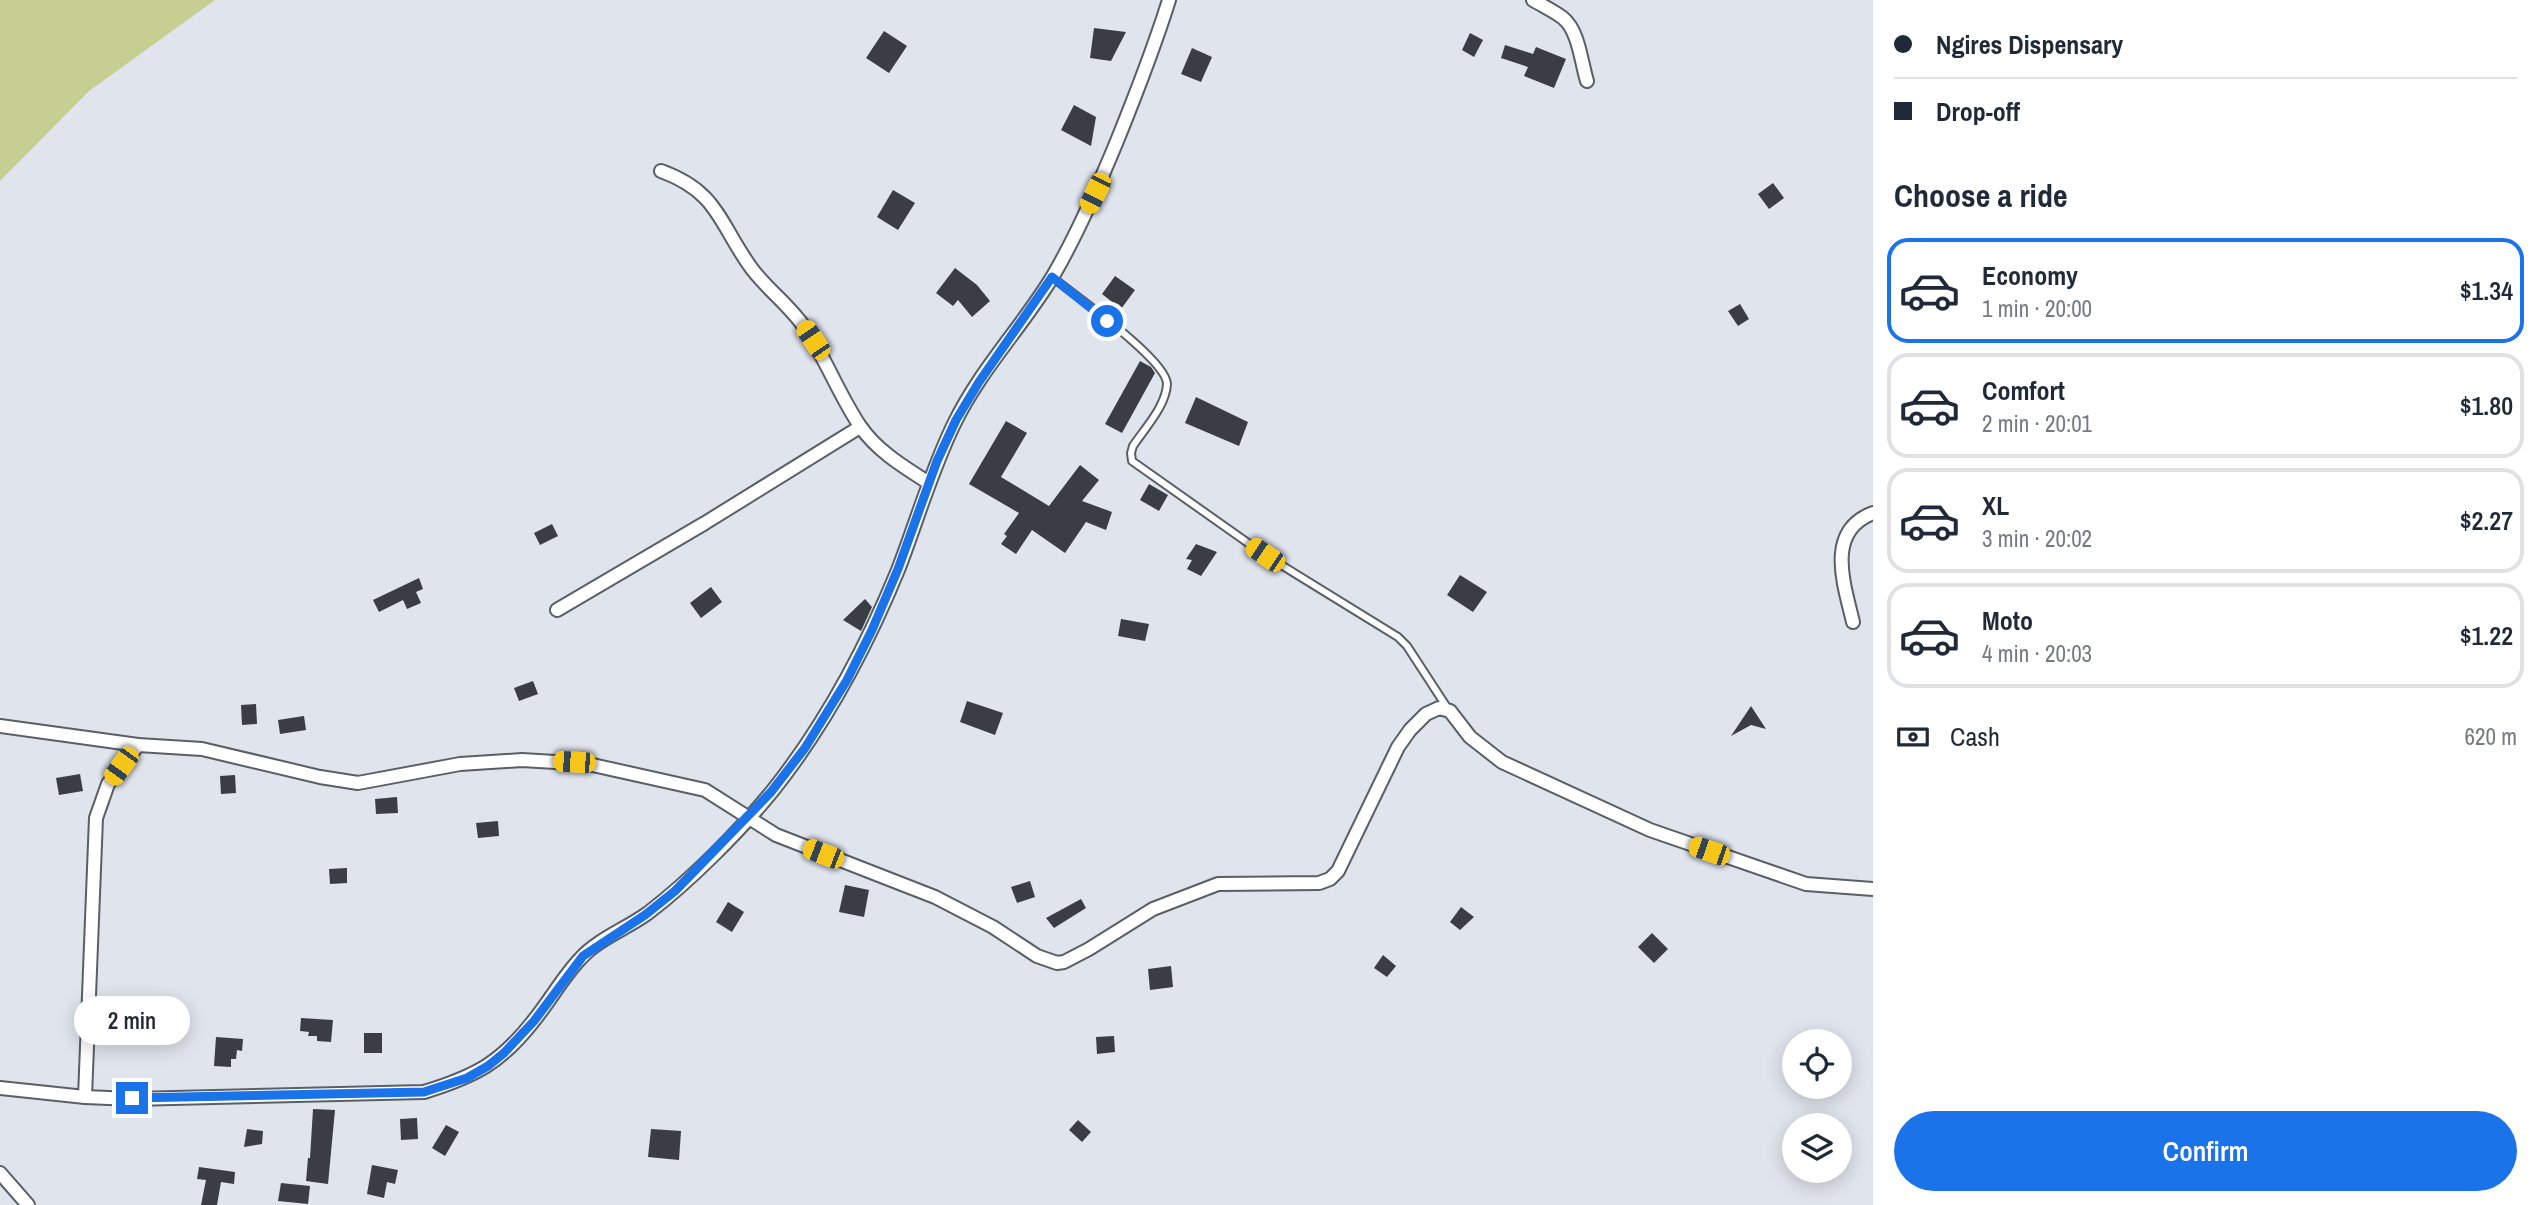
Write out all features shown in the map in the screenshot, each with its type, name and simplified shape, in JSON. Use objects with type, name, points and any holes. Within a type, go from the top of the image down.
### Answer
[{"type":"street","points":[[0,1088],[85,1097],[198,1098],[416,1092],[467,1078],[504,1053],[534,1021],[583,956],[645,915],[675,891],[771,792],[805,748],[847,680],[872,630],[956,420],[1052,277],[1095,193],[1169,0]]},
{"type":"street","points":[[1534,0],[1568,23],[1587,81]]},
{"type":"street","points":[[661,171],[684,179],[710,201],[751,267],[813,340],[860,427],[883,451],[929,483]]},
{"type":"street","points":[[557,610],[860,427]]},
{"type":"street","points":[[1853,622],[1841,565],[1843,544],[1850,528],[1860,518],[1873,513]]},
{"type":"street","points":[[0,726],[138,745],[202,749],[320,778],[358,782],[460,764],[523,760],[574,762],[705,790],[776,835],[935,897],[993,928],[1037,956],[1057,963],[1089,950],[1153,909],[1218,884],[1319,883],[1330,879],[1338,871],[1404,738],[1426,714],[1439,708],[1450,710],[1470,737],[1502,762],[1650,830],[1806,884],[1873,889]]},
{"type":"street","points":[[85,1097],[96,818],[108,784],[138,745]]},
{"type":"street","points":[[0,1173],[29,1205]]},
{"type":"lane","points":[[1052,277],[1143,349],[1164,372],[1167,382],[1161,404],[1133,446],[1132,461],[1265,555],[1398,637],[1407,646],[1450,710]]},
{"type":"green space","points":[[0,0],[215,0],[89,91],[0,181]]},
{"type":"building","points":[[1094,28],[1126,32],[1111,61],[1090,58]]},
{"type":"building","points":[[884,31],[907,46],[889,73],[866,58]]},
{"type":"building","points":[[1470,33],[1483,40],[1474,57],[1462,50]]},
{"type":"building","points":[[1505,45],[1533,54],[1536,47],[1566,59],[1554,88],[1524,76],[1528,67],[1501,58]]},
{"type":"building","points":[[1192,48],[1212,57],[1201,82],[1181,74]]},
{"type":"building","points":[[1074,105],[1096,117],[1091,146],[1061,130]]},
{"type":"building","points":[[1773,183],[1784,198],[1769,209],[1758,194]]},
{"type":"building","points":[[893,190],[915,203],[898,230],[877,217]]},
{"type":"building","points":[[955,268],[977,285],[990,301],[972,317],[958,300],[953,306],[936,293]]},
{"type":"building","points":[[1115,276],[1135,290],[1121,309],[1102,294]]},
{"type":"building","points":[[1740,304],[1749,319],[1738,326],[1728,311]]},
{"type":"building","points":[[1140,361],[1151,367],[1155,373],[1122,433],[1105,424]]},
{"type":"building","points":[[1196,397],[1248,422],[1239,446],[1185,423]]},
{"type":"building","points":[[1006,421],[1027,433],[1001,477],[1049,506],[1080,465],[1099,480],[1082,501],[1112,512],[1106,530],[1086,522],[1065,553],[1032,530],[1016,554],[1001,544],[1007,536],[1004,534],[1019,513],[969,484]]},
{"type":"building","points":[[1149,484],[1168,495],[1159,511],[1140,500]]},
{"type":"building","points":[[552,524],[558,536],[540,545],[534,533]]},
{"type":"building","points":[[1196,544],[1217,552],[1201,576],[1187,569],[1192,560],[1186,559]]},
{"type":"building","points":[[1460,575],[1487,592],[1473,612],[1447,595]]},
{"type":"building","points":[[419,578],[423,589],[416,592],[421,603],[407,609],[403,600],[379,612],[373,600]]},
{"type":"building","points":[[711,587],[722,602],[701,618],[690,603]]},
{"type":"building","points":[[865,599],[872,607],[861,631],[843,620]]},
{"type":"building","points":[[1121,619],[1149,624],[1145,641],[1118,636]]},
{"type":"building","points":[[533,681],[538,694],[519,701],[514,688]]},
{"type":"building","points":[[967,701],[1003,713],[995,735],[960,722]]},
{"type":"building","points":[[256,704],[257,724],[242,725],[241,705]]},
{"type":"building","points":[[1751,706],[1766,729],[1751,725],[1731,736]]},
{"type":"building","points":[[304,716],[306,730],[280,734],[278,720]]},
{"type":"building","points":[[80,774],[83,791],[59,795],[56,778]]},
{"type":"building","points":[[235,775],[236,793],[221,794],[220,776]]},
{"type":"building","points":[[397,797],[398,813],[376,814],[375,799]]},
{"type":"building","points":[[498,821],[499,836],[478,838],[476,823]]},
{"type":"building","points":[[347,868],[347,883],[330,884],[329,869]]},
{"type":"building","points":[[1030,881],[1035,897],[1017,903],[1011,887]]},
{"type":"building","points":[[845,885],[869,890],[864,917],[839,912]]},
{"type":"building","points":[[1081,899],[1086,908],[1054,928],[1046,918]]},
{"type":"building","points":[[728,902],[744,912],[732,932],[716,922]]},
{"type":"building","points":[[1461,907],[1474,917],[1460,930],[1450,922]]},
{"type":"building","points":[[1652,933],[1668,949],[1654,963],[1638,947]]},
{"type":"building","points":[[1383,955],[1396,966],[1387,977],[1374,968]]},
{"type":"building","points":[[1171,966],[1173,987],[1150,990],[1148,969]]},
{"type":"building","points":[[301,1018],[333,1020],[331,1042],[317,1041],[317,1036],[308,1036],[309,1032],[300,1031]]},
{"type":"building","points":[[364,1033],[382,1033],[382,1053],[364,1053]]},
{"type":"building","points":[[1114,1036],[1115,1052],[1097,1054],[1096,1037]]},
{"type":"building","points":[[216,1037],[243,1039],[242,1051],[237,1050],[236,1059],[231,1059],[231,1067],[214,1066]]},
{"type":"building","points":[[313,1109],[335,1110],[328,1184],[306,1181]]},
{"type":"building","points":[[417,1118],[418,1139],[401,1140],[400,1119]]},
{"type":"building","points":[[1078,1120],[1091,1132],[1082,1142],[1069,1130]]},
{"type":"building","points":[[446,1125],[459,1132],[445,1156],[432,1148]]},
{"type":"building","points":[[247,1129],[263,1131],[262,1144],[244,1147]]},
{"type":"building","points":[[651,1129],[681,1131],[679,1160],[648,1157]]},
{"type":"building","points":[[372,1165],[398,1170],[395,1184],[387,1182],[384,1198],[367,1194]]},
{"type":"building","points":[[199,1167],[235,1172],[234,1184],[221,1182],[217,1205],[201,1205],[206,1180],[197,1179]]},
{"type":"building","points":[[281,1183],[310,1186],[308,1204],[278,1201]]},
{"type":"route","points":[[132,1098],[424,1092],[467,1078],[488,1066],[534,1021],[583,956],[645,915],[675,891],[771,792],[805,748],[847,680],[872,630],[898,569],[937,461],[956,420],[1052,277],[1107,321]]}]
